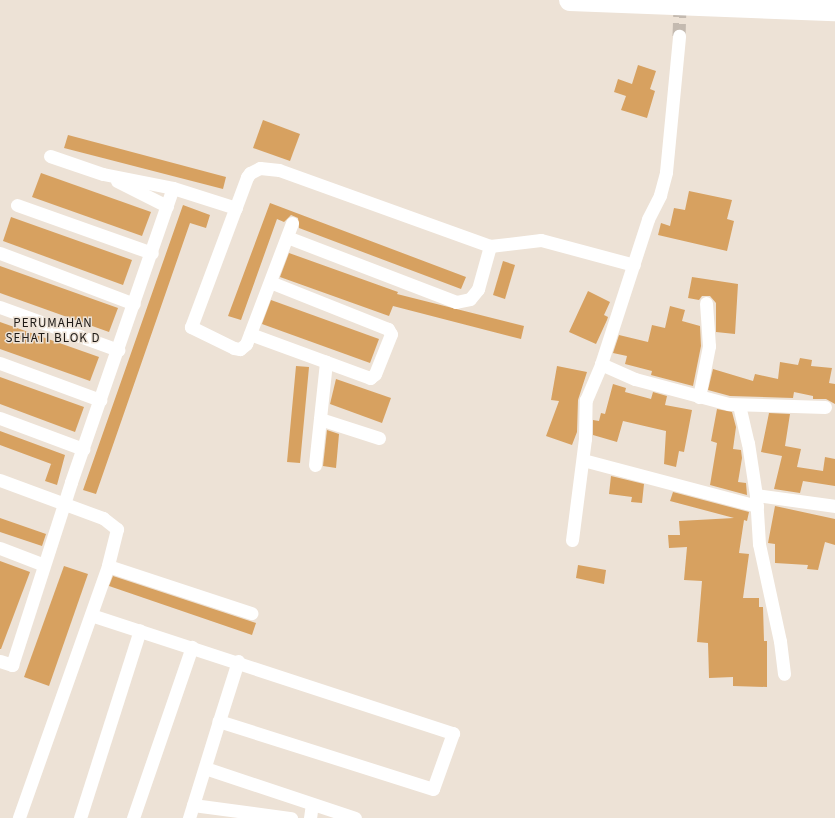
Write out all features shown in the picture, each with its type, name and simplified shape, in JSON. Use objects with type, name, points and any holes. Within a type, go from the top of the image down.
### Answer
[{"type":"highway","points":[[570,0],[835,10]]},
{"type":"street","points":[[572,540],[583,460],[585,404],[601,364],[666,172],[679,36]]},
{"type":"street","points":[[50,156],[103,174],[173,188],[236,208]]},
{"type":"street","points":[[292,223],[246,344],[240,349],[234,348],[191,327],[250,173],[260,168],[272,168],[490,246],[541,240],[634,265]]},
{"type":"street","points":[[103,174],[167,206]]},
{"type":"street","points":[[0,661],[12,665],[82,449],[152,253],[173,188]]},
{"type":"street","points":[[17,206],[152,253]]},
{"type":"street","points":[[287,237],[456,302],[470,299],[478,289],[490,246]]},
{"type":"street","points":[[0,253],[134,304]]},
{"type":"street","points":[[250,334],[326,362],[373,377],[390,330],[270,282]]},
{"type":"street","points":[[699,397],[709,346],[706,303]]},
{"type":"street","points":[[0,307],[118,350]]},
{"type":"street","points":[[314,465],[326,362]]},
{"type":"street","points":[[0,364],[100,400]]},
{"type":"street","points":[[601,364],[635,379],[699,397],[739,406],[825,407]]},
{"type":"street","points":[[739,406],[757,500],[759,544],[780,641],[784,674]]},
{"type":"street","points":[[0,418],[82,449]]},
{"type":"street","points":[[320,419],[380,438]]},
{"type":"street","points":[[583,460],[757,500],[835,506]]},
{"type":"street","points":[[0,480],[103,518],[117,529],[108,566],[19,818]]},
{"type":"street","points":[[0,548],[44,565]]},
{"type":"street","points":[[108,566],[251,614]]},
{"type":"street","points":[[91,615],[192,646],[453,733],[432,789],[219,721]]},
{"type":"street","points":[[80,818],[140,630]]},
{"type":"street","points":[[133,818],[192,646]]},
{"type":"street","points":[[189,818],[238,661]]},
{"type":"street","points":[[205,768],[355,818]]},
{"type":"street","points":[[310,818],[312,804]]},
{"type":"street","points":[[193,805],[291,818]]},
{"type":"building","points":[[638,65],[656,71],[650,89],[655,91],[647,118],[621,110],[626,96],[614,92],[618,79],[632,84]]},
{"type":"building","points":[[263,120],[300,134],[290,161],[253,148]]},
{"type":"building","points":[[68,135],[226,177],[223,189],[64,148]]},
{"type":"building","points":[[41,173],[151,212],[142,236],[32,197]]},
{"type":"building","points":[[689,191],[732,200],[727,219],[734,221],[727,251],[658,235],[661,223],[670,226],[674,208],[685,210]]},
{"type":"building","points":[[270,203],[466,277],[461,289],[299,228],[298,218],[291,215],[284,222],[277,219],[241,320],[228,316]]},
{"type":"building","points":[[183,205],[210,215],[206,228],[190,223],[96,494],[83,490]]},
{"type":"building","points":[[11,217],[132,260],[123,285],[3,241]]},
{"type":"building","points":[[289,253],[398,292],[397,294],[524,326],[521,339],[393,306],[389,316],[280,277]]},
{"type":"building","points":[[503,261],[515,265],[505,299],[493,295]]},
{"type":"building","points":[[0,266],[118,308],[109,332],[0,293]]},
{"type":"building","points":[[692,277],[738,284],[735,334],[716,332],[716,303],[710,296],[702,296],[699,300],[688,298]]},
{"type":"building","points":[[588,291],[610,302],[604,315],[608,317],[607,320],[596,344],[569,332]]},
{"type":"building","points":[[271,300],[379,339],[370,363],[262,324]]},
{"type":"building","points":[[670,306],[685,310],[682,321],[700,326],[701,346],[693,386],[651,375],[652,371],[625,364],[627,356],[613,353],[619,335],[648,342],[652,325],[665,328]]},
{"type":"building","points":[[0,322],[99,357],[90,381],[0,349]]},
{"type":"building","points":[[800,358],[812,360],[811,366],[832,368],[829,383],[835,384],[835,404],[826,399],[813,399],[813,396],[794,392],[793,398],[730,396],[708,390],[713,369],[753,381],[755,374],[778,379],[780,362],[798,365]]},
{"type":"building","points":[[296,366],[309,367],[300,463],[287,462]]},
{"type":"building","points":[[557,366],[587,372],[578,400],[577,432],[572,445],[546,436],[559,401],[551,400]]},
{"type":"building","points":[[0,377],[84,407],[75,432],[0,404]]},
{"type":"building","points":[[336,379],[391,398],[382,423],[330,404]]},
{"type":"building","points":[[613,384],[626,388],[625,392],[651,399],[653,392],[667,396],[665,405],[692,410],[684,452],[679,451],[676,467],[664,464],[666,431],[623,421],[617,442],[593,435],[593,420],[599,421],[601,413],[605,414]]},
{"type":"building","points":[[717,409],[732,412],[736,427],[733,449],[741,450],[742,458],[738,482],[746,483],[747,495],[710,485],[717,443],[711,441]]},
{"type":"building","points":[[769,413],[790,414],[785,446],[801,449],[797,467],[823,471],[825,457],[835,459],[835,486],[803,481],[800,493],[774,489],[782,456],[761,452]]},
{"type":"building","points":[[327,430],[339,434],[336,468],[323,466]]},
{"type":"building","points":[[0,431],[65,455],[57,485],[45,481],[51,464],[54,465],[0,445]]},
{"type":"building","points":[[611,476],[644,484],[642,503],[631,502],[632,497],[609,494]]},
{"type":"building","points":[[673,492],[749,512],[747,521],[744,520],[739,553],[749,554],[743,598],[759,598],[759,607],[763,607],[764,641],[767,641],[767,687],[733,686],[733,677],[709,678],[708,643],[697,642],[702,581],[684,580],[687,547],[669,548],[668,535],[680,535],[679,521],[734,518],[670,501]]},
{"type":"building","points":[[775,506],[835,519],[835,545],[825,542],[818,570],[807,569],[808,565],[775,563],[775,544],[768,543]]},
{"type":"building","points":[[0,518],[46,534],[42,546],[0,532]]},
{"type":"building","points":[[0,561],[30,572],[1,649],[0,649]]},
{"type":"building","points":[[578,565],[606,570],[604,584],[576,578]]},
{"type":"building","points":[[64,566],[88,574],[49,686],[24,677]]},
{"type":"building","points":[[113,576],[256,623],[252,635],[109,586]]},
{"type":"tunnel","points":[[679,36],[680,0]]},
{"type":"district","name":"PERUMAHAN SEHATI BLOK D","points":[[53,332]]}]
